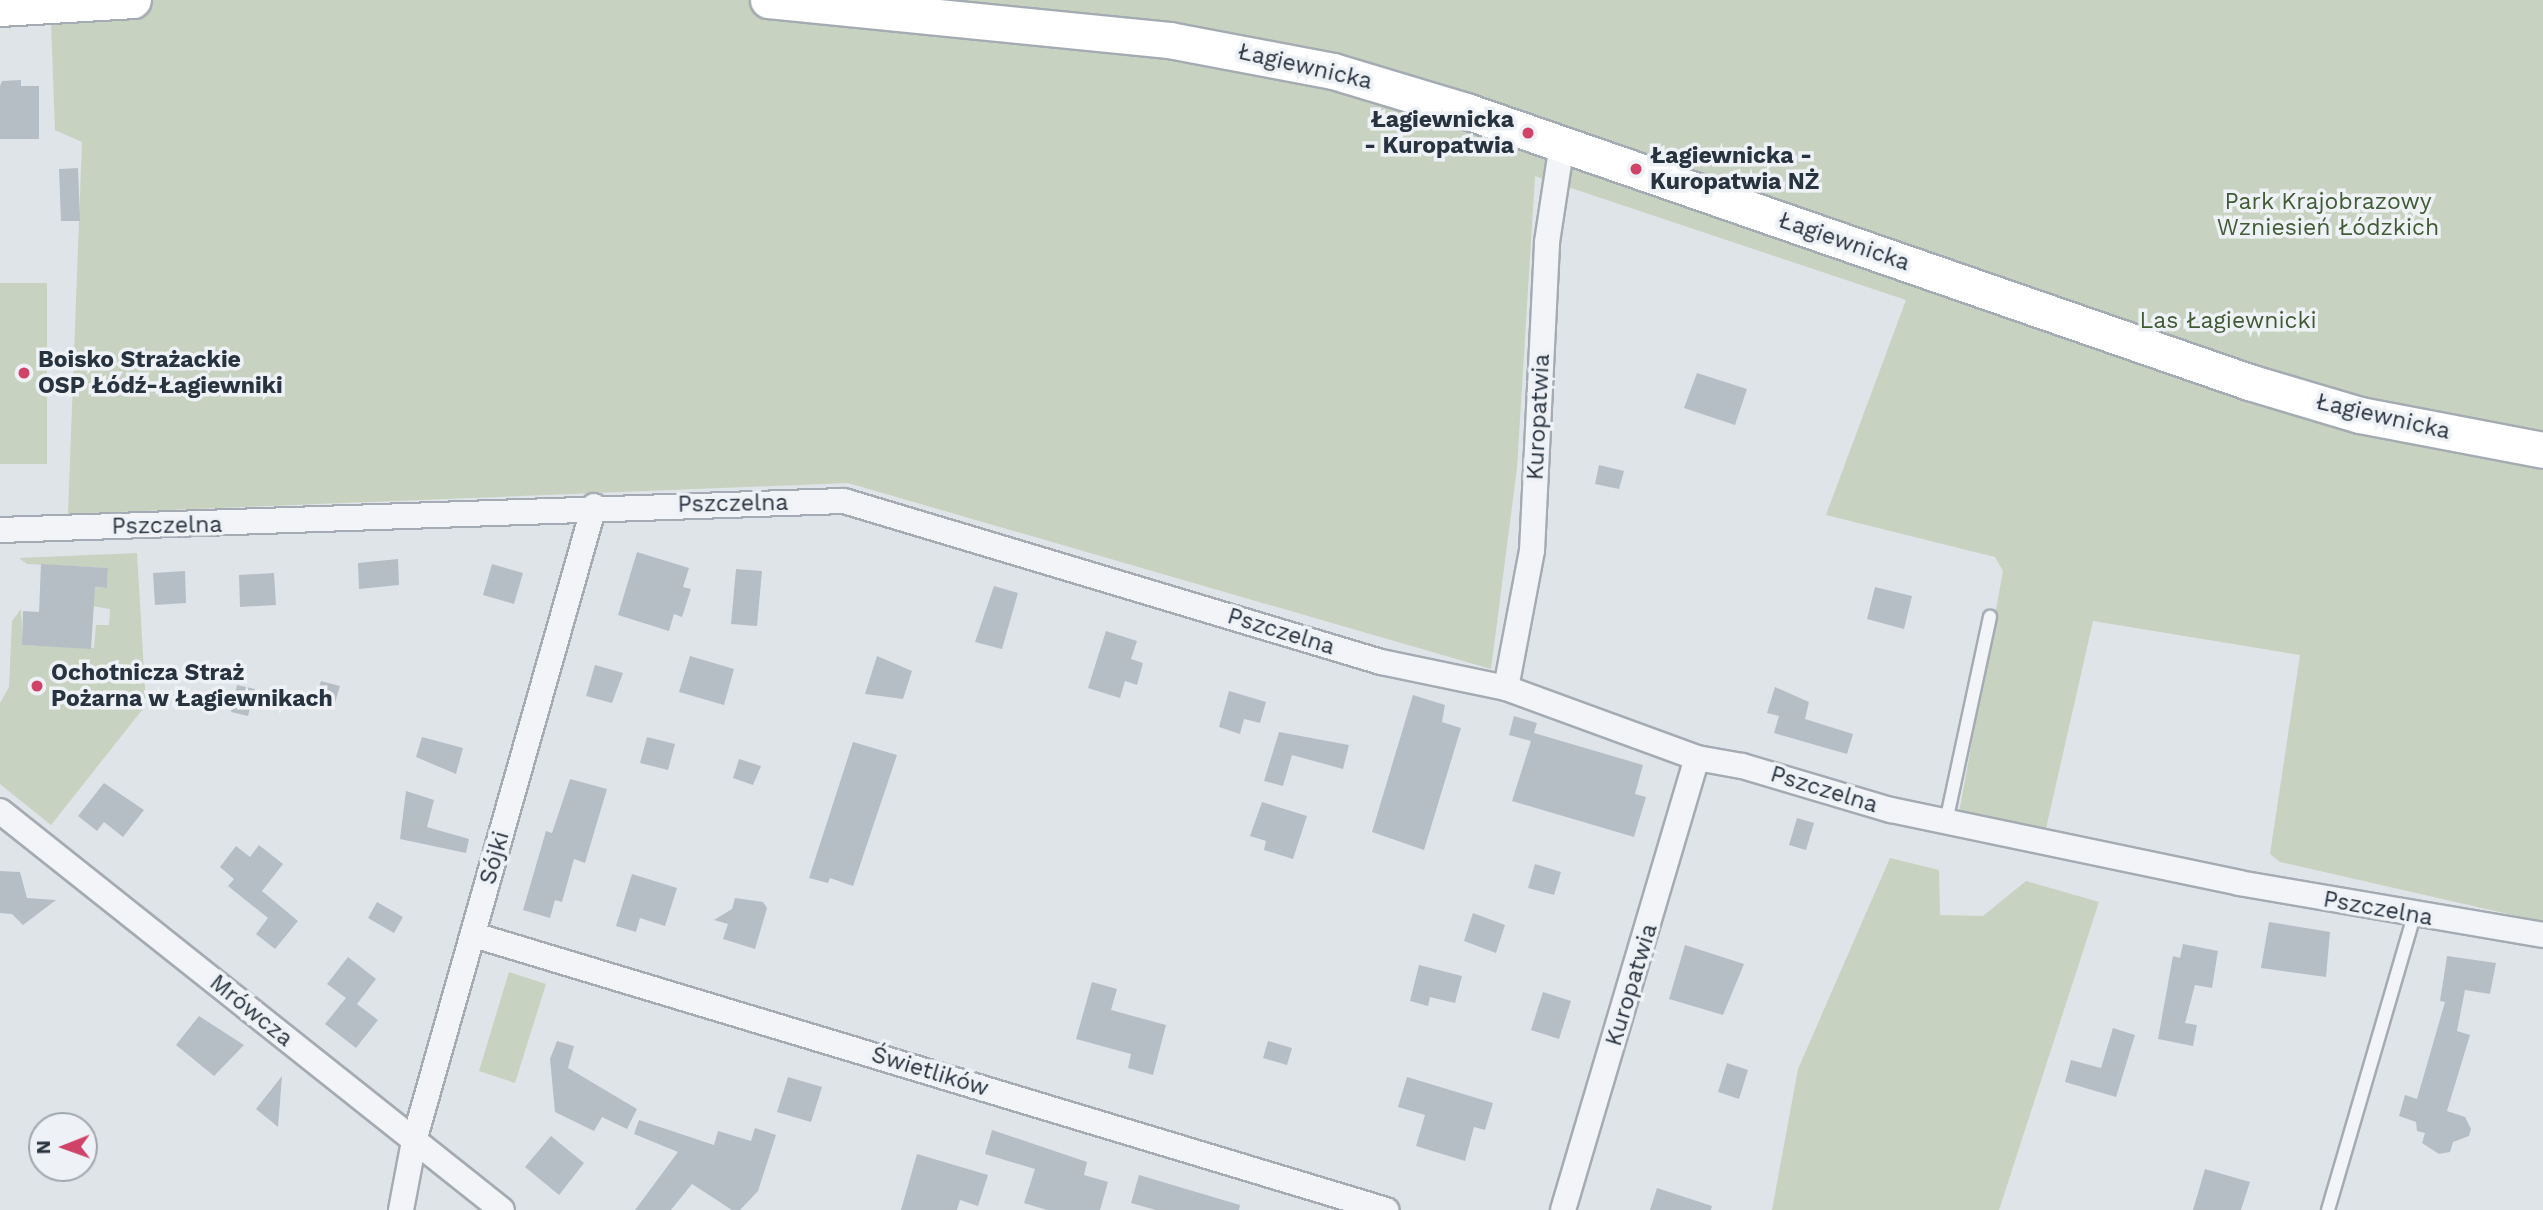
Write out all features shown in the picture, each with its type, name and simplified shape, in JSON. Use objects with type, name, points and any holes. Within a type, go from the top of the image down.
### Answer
[{"type":"street","points":[[21,5],[133,0]]},
{"type":"street","name":"Łagiewnicka","points":[[768,0],[1211,46],[1387,86],[2249,382],[2360,415],[2543,450]]},
{"type":"street","name":"Kuropatwia","points":[[1506,688],[1532,551],[1547,242],[1562,144]]},
{"type":"street","name":"Pszczelna","points":[[0,530],[594,506],[844,501],[1381,662],[1506,688],[1697,758],[1946,822],[2414,916],[2543,935]]},
{"type":"street","name":"Sójki","points":[[401,1210],[414,1141],[594,506]]},
{"type":"street","name":"Kuropatwia","points":[[1563,1210],[1697,758]]},
{"type":"street","name":"Mrówcza","points":[[0,811],[502,1210]]},
{"type":"street","name":"Świetlików","points":[[474,935],[1386,1210]]},
{"type":"lane","points":[[1946,822],[1990,617]]},
{"type":"lane","points":[[2328,1210],[2414,916]]},
{"type":"green space","name":"Las Łagiewnicki","points":[[0,0],[2543,0],[2543,922],[2280,862],[2270,854],[2300,655],[2093,621],[2045,833],[1959,813],[2003,571],[1995,557],[1826,515],[1906,300],[1535,176],[1517,468],[1491,669],[848,483],[68,514],[82,142],[55,130],[51,23],[0,21]]},
{"type":"green space","name":"Boisko Strażackie OSP Łódź-Łagiewniki","points":[[0,283],[47,283],[47,464],[0,464]]},
{"type":"green space","points":[[137,553],[146,705],[51,825],[0,784],[0,703],[9,687],[12,621],[21,609],[23,645],[94,648],[96,625],[109,625],[110,609],[74,603],[73,586],[107,588],[108,568],[27,564],[19,558]]},
{"type":"green space","points":[[1890,858],[1939,870],[1940,915],[1983,916],[2026,881],[2099,902],[1999,1210],[1772,1210],[1798,1069]]},
{"type":"green space","points":[[509,972],[546,984],[515,1083],[479,1071]]},
{"type":"building","points":[[21,80],[21,86],[39,86],[39,139],[0,139],[0,86],[2,81]]},
{"type":"building","points":[[78,168],[80,221],[61,221],[59,169]]},
{"type":"building","points":[[1697,373],[1747,389],[1735,425],[1684,408]]},
{"type":"building","points":[[1599,465],[1624,471],[1619,489],[1595,484]]},
{"type":"building","points":[[637,552],[689,568],[683,587],[691,589],[682,617],[674,614],[669,631],[618,615]]},
{"type":"building","points":[[398,559],[399,585],[359,589],[358,563]]},
{"type":"building","points":[[41,564],[108,568],[107,588],[95,587],[91,649],[22,645],[23,611],[39,612]]},
{"type":"building","points":[[492,564],[523,573],[514,604],[483,595]]},
{"type":"building","points":[[736,569],[762,571],[757,626],[731,624]]},
{"type":"building","points":[[185,571],[186,603],[155,605],[153,573]]},
{"type":"building","points":[[274,573],[276,605],[240,607],[239,575]]},
{"type":"building","points":[[994,586],[1018,593],[1002,649],[975,642]]},
{"type":"building","points":[[1875,587],[1912,596],[1904,629],[1867,619]]},
{"type":"building","points":[[1106,631],[1137,641],[1131,659],[1143,663],[1137,685],[1125,681],[1120,698],[1088,688]]},
{"type":"building","points":[[690,656],[734,669],[724,705],[679,692]]},
{"type":"building","points":[[877,656],[912,671],[903,699],[865,694]]},
{"type":"building","points":[[595,665],[623,673],[612,703],[586,696]]},
{"type":"building","points":[[321,681],[340,686],[334,706],[314,701]]},
{"type":"building","points":[[237,685],[255,689],[248,716],[231,712]]},
{"type":"building","points":[[1775,687],[1809,702],[1805,719],[1853,734],[1847,754],[1774,733],[1779,716],[1767,713]]},
{"type":"building","points":[[1229,691],[1266,702],[1260,723],[1244,719],[1240,734],[1219,727]]},
{"type":"building","points":[[1413,695],[1445,705],[1442,722],[1461,728],[1424,850],[1372,832]]},
{"type":"building","points":[[1514,716],[1537,723],[1534,733],[1643,765],[1635,794],[1646,797],[1634,837],[1512,801],[1531,741],[1509,735]]},
{"type":"building","points":[[1279,732],[1349,745],[1343,769],[1292,755],[1283,786],[1264,781]]},
{"type":"building","points":[[422,737],[463,748],[456,774],[416,757]]},
{"type":"building","points":[[647,737],[675,744],[668,770],[640,763]]},
{"type":"building","points":[[853,742],[897,755],[853,886],[830,878],[828,883],[809,878]]},
{"type":"building","points":[[739,759],[761,766],[753,785],[733,778]]},
{"type":"building","points":[[570,779],[607,789],[585,863],[574,859],[562,902],[555,900],[550,918],[523,910],[546,831],[552,833]]},
{"type":"building","points":[[104,783],[144,810],[123,837],[104,822],[97,831],[78,816]]},
{"type":"building","points":[[406,791],[434,800],[427,827],[469,839],[466,853],[400,839]]},
{"type":"building","points":[[1262,802],[1307,816],[1293,859],[1264,850],[1266,841],[1250,836]]},
{"type":"building","points":[[1797,818],[1814,823],[1806,850],[1789,845]]},
{"type":"building","points":[[259,845],[283,864],[262,891],[298,921],[275,949],[256,934],[268,918],[228,886],[234,879],[220,867],[236,846],[250,857]]},
{"type":"building","points":[[1535,864],[1561,872],[1554,895],[1528,888]]},
{"type":"building","points":[[0,871],[20,872],[27,898],[56,900],[23,925],[12,914],[0,913]]},
{"type":"building","points":[[632,874],[677,888],[665,926],[640,918],[636,932],[616,926]]},
{"type":"building","points":[[735,898],[763,902],[767,908],[755,949],[723,939],[728,924],[714,920],[732,909]]},
{"type":"building","points":[[377,902],[403,917],[394,933],[368,918]]},
{"type":"building","points":[[1473,913],[1505,925],[1496,953],[1464,941]]},
{"type":"building","points":[[2269,922],[2330,932],[2326,977],[2261,968]]},
{"type":"building","points":[[2183,944],[2218,951],[2212,988],[2195,985],[2185,1023],[2197,1025],[2193,1046],[2158,1039],[2173,956],[2180,958]]},
{"type":"building","points":[[1685,945],[1744,964],[1723,1015],[1669,999]]},
{"type":"building","points":[[2447,956],[2496,963],[2490,994],[2465,990],[2457,1031],[2470,1035],[2447,1111],[2465,1117],[2471,1129],[2469,1136],[2453,1142],[2450,1152],[2439,1154],[2422,1143],[2425,1133],[2417,1131],[2416,1122],[2399,1116],[2405,1095],[2417,1099],[2445,1002],[2440,1001]]},
{"type":"building","points":[[348,957],[376,979],[357,1004],[378,1020],[356,1048],[325,1024],[346,998],[327,984]]},
{"type":"building","points":[[1419,965],[1462,976],[1455,1003],[1430,997],[1428,1006],[1410,1001]]},
{"type":"building","points":[[1092,982],[1117,989],[1111,1010],[1166,1025],[1153,1075],[1128,1068],[1131,1054],[1076,1039]]},
{"type":"building","points":[[1543,992],[1571,1001],[1559,1039],[1531,1030]]},
{"type":"building","points":[[199,1016],[244,1045],[214,1076],[176,1045]]},
{"type":"building","points":[[2113,1028],[2135,1035],[2116,1097],[2065,1082],[2071,1060],[2101,1068]]},
{"type":"building","points":[[557,1041],[574,1046],[568,1068],[637,1109],[627,1129],[602,1117],[594,1131],[555,1112],[550,1059]]},
{"type":"building","points":[[1268,1041],[1292,1048],[1287,1065],[1263,1058]]},
{"type":"building","points":[[1727,1063],[1748,1070],[1739,1099],[1718,1092]]},
{"type":"building","points":[[282,1076],[278,1127],[256,1109]]},
{"type":"building","points":[[788,1077],[822,1087],[811,1122],[777,1112]]},
{"type":"building","points":[[1407,1077],[1493,1103],[1485,1130],[1474,1127],[1465,1161],[1416,1146],[1425,1115],[1398,1107]]},
{"type":"building","points":[[639,1120],[714,1145],[718,1131],[751,1141],[755,1128],[776,1135],[758,1191],[740,1210],[732,1210],[692,1184],[671,1210],[635,1210],[678,1152],[634,1134]]},
{"type":"building","points":[[992,1130],[1087,1162],[1084,1175],[1108,1182],[1100,1210],[1047,1210],[1024,1203],[1035,1169],[985,1154]]},
{"type":"building","points":[[551,1136],[584,1163],[559,1195],[525,1167]]},
{"type":"building","points":[[917,1154],[988,1175],[978,1206],[960,1200],[957,1210],[901,1210]]},
{"type":"building","points":[[2205,1169],[2250,1182],[2241,1210],[2193,1210]]},
{"type":"building","points":[[1139,1175],[1240,1205],[1239,1210],[1156,1210],[1131,1203]]},
{"type":"building","points":[[1657,1188],[1712,1206],[1711,1210],[1650,1210]]},
{"type":"place","name":"Łagiewnicka - Kuropatwia","points":[[1528,133]]},
{"type":"place","name":"Łagiewnicka - Kuropatwia NŻ","points":[[1636,169]]},
{"type":"place","name":"Boisko Strażackie OSP Łódź-Łagiewniki","points":[[24,373]]},
{"type":"place","name":"Ochotnicza Straż Pożarna w Łagiewnikach","points":[[37,686]]},
{"type":"park label","name":"Park Krajobrazowy Wzniesień Łódzkich","points":[[2328,215]]}]
